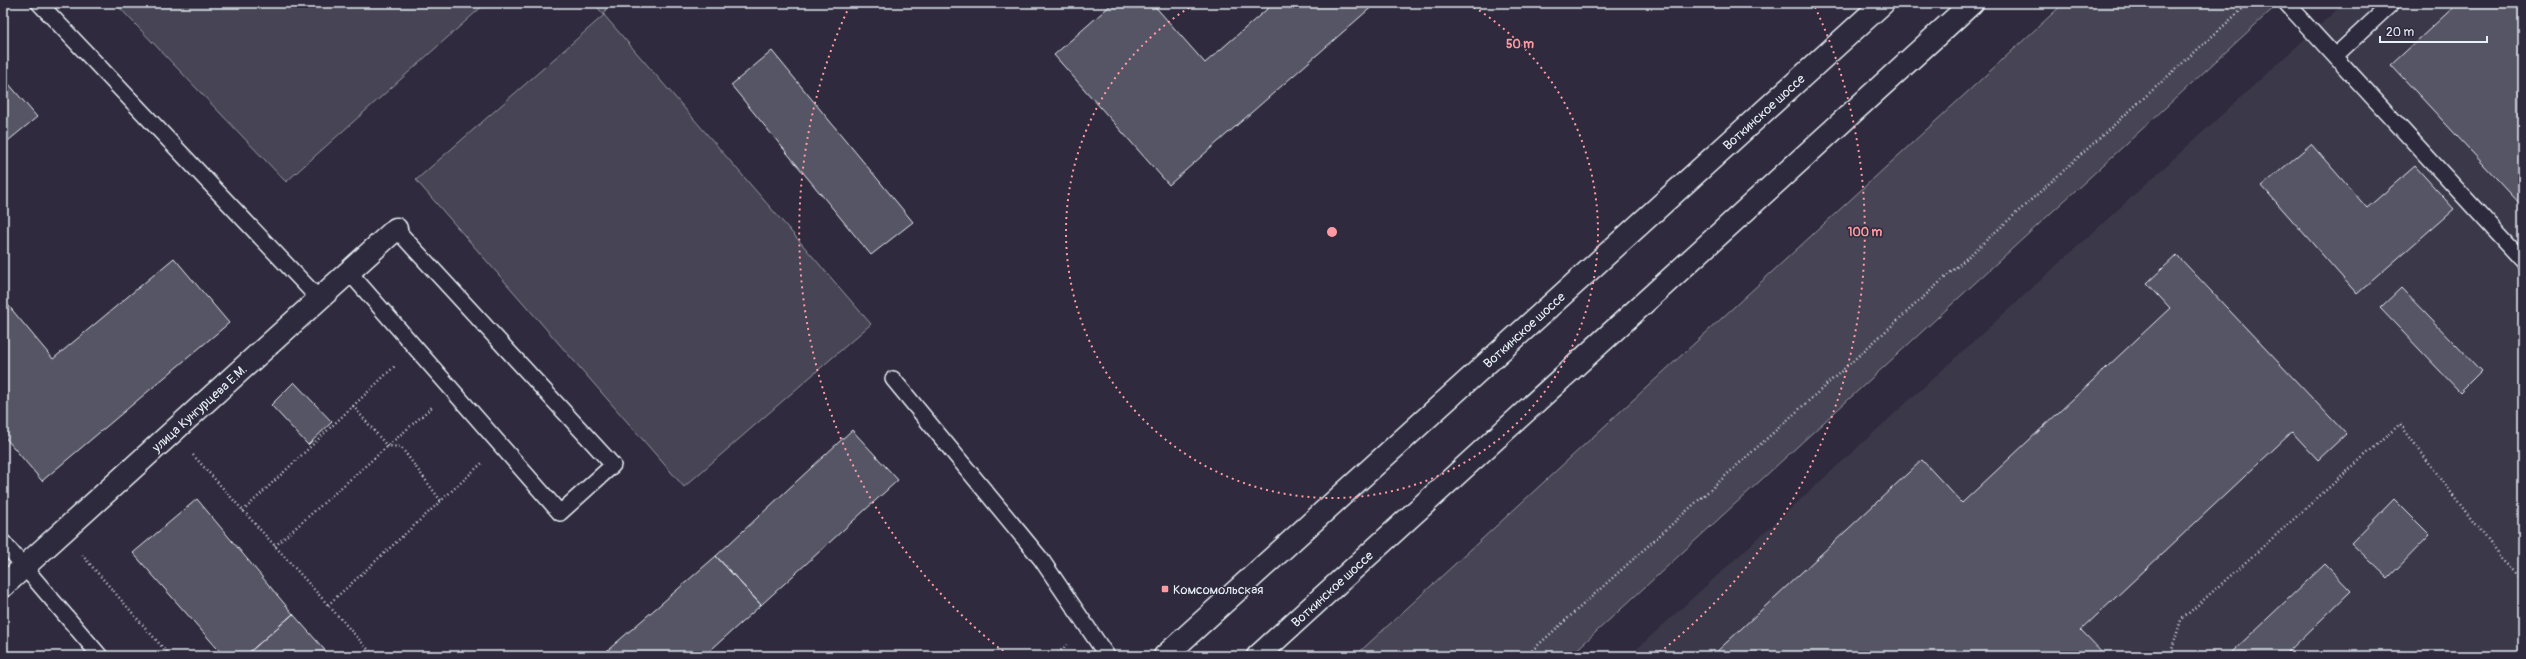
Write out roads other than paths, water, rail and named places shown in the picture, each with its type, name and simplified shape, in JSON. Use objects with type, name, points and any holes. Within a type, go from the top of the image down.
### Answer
[{"type":"main road","name":"Воткинское шоссе","points":[[1165,656],[1883,3]]},
{"type":"main road","name":"Воткинское шоссе","points":[[1258,656],[1972,3]]},
{"type":"main road","name":"улица Кунгурцева Е.М.","points":[[3,586],[396,230]]},
{"type":"lane","points":[[39,3],[319,299]]},
{"type":"lane","points":[[2286,3],[2523,261]]},
{"type":"lane","points":[[2334,56],[2392,3]]},
{"type":"lane","points":[[349,272],[560,513],[613,465],[396,230]]},
{"type":"lane","points":[[893,379],[1041,559],[1107,656]]},
{"type":"lane","points":[[3,542],[100,656]]},
{"type":"place","name":"Комсомольская","points":[[1165,589]]}]
